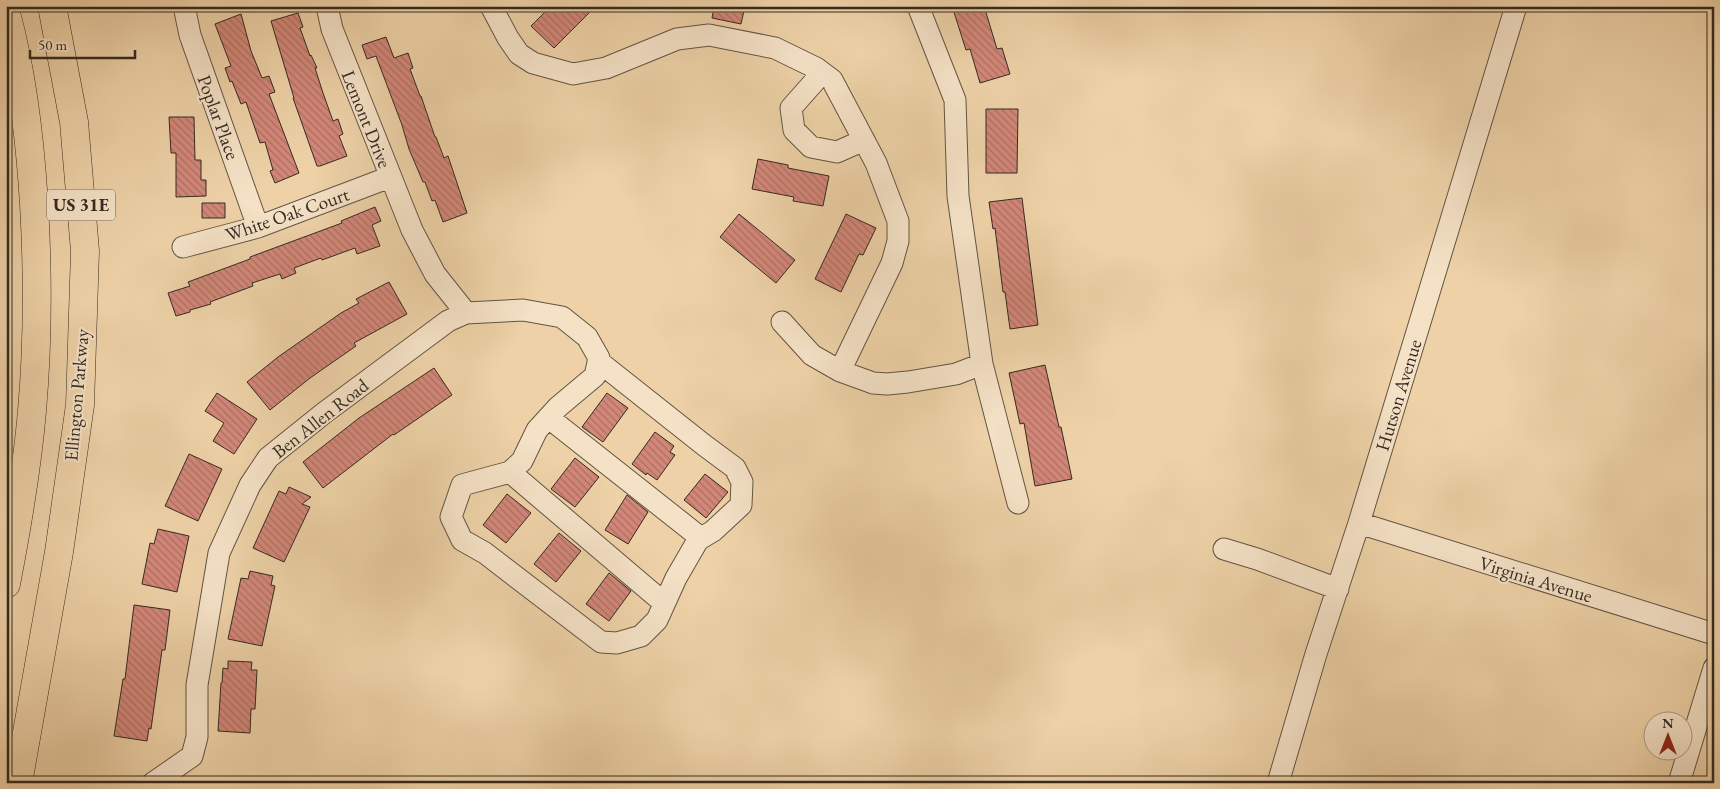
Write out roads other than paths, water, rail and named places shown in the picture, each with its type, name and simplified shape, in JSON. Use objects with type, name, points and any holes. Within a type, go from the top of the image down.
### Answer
[{"type":"highway","name":"Ellington Parkway","points":[[18,783],[59,552],[80,405],[85,251],[74,122],[52,6]]},
{"type":"highway","name":"US 31E","points":[[6,13],[26,106],[31,153],[37,261],[32,412],[6,584]]},
{"type":"street","name":"Poplar Place","points":[[184,6],[190,36],[258,228]]},
{"type":"street","name":"Lemont Drive","points":[[327,6],[332,30],[412,230],[435,274],[466,313]]},
{"type":"street","points":[[492,6],[508,38],[520,54],[533,63],[572,74],[606,68],[676,38],[709,36],[775,48],[816,68],[832,80],[876,163],[898,221],[898,241],[892,263],[840,371]]},
{"type":"street","points":[[918,6],[954,100],[958,196],[982,364],[1018,503]]},
{"type":"street","name":"Hutson Avenue","points":[[1278,783],[1359,524],[1516,6]]},
{"type":"street","points":[[822,73],[792,108],[794,130],[811,147],[837,152],[864,140]]},
{"type":"street","name":"White Oak Court","points":[[183,247],[258,228],[390,177]]},
{"type":"street","name":"Ben Allen Road","points":[[153,783],[192,756],[197,737],[198,685],[219,553],[250,485],[268,458],[324,413],[448,321],[466,313],[523,310],[562,317],[587,337],[599,358],[598,360]]},
{"type":"street","points":[[782,322],[812,355],[840,371],[873,383],[887,384],[956,374],[982,364]]},
{"type":"street","points":[[598,360],[704,446],[735,468],[742,482],[741,505],[713,531],[698,540],[676,578],[657,620],[641,636],[617,643],[601,642],[485,553],[462,540],[451,516],[462,485],[510,472],[522,461],[537,430],[558,407],[596,376],[598,360]]},
{"type":"street","points":[[549,418],[701,538]]},
{"type":"street","points":[[510,472],[664,603]]},
{"type":"street","name":"Virginia Avenue","points":[[1359,524],[1714,634]]},
{"type":"street","points":[[1224,549],[1257,558],[1338,589]]},
{"type":"street","points":[[1679,783],[1714,668]]}]
